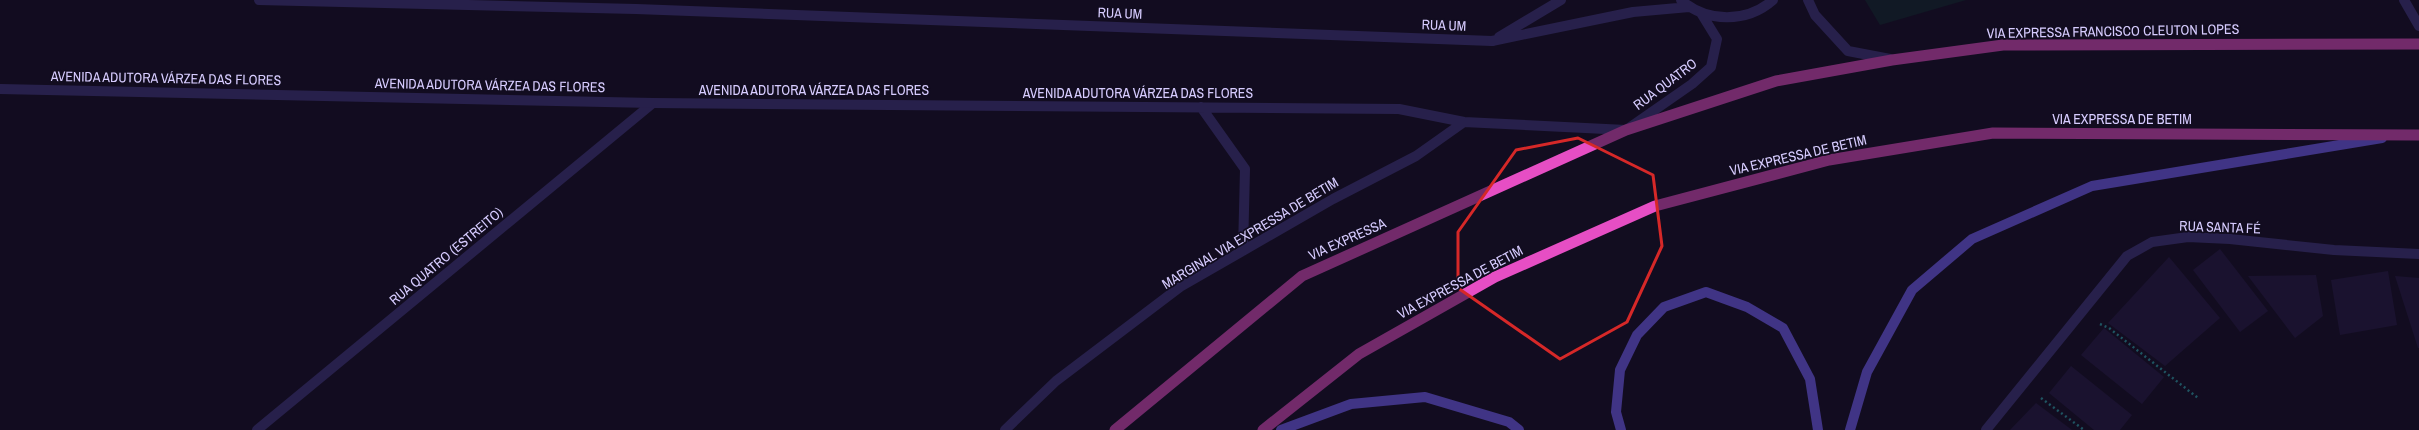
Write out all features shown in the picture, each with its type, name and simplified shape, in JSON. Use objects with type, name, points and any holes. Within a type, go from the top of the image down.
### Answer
[{"type":"highway","name":"VIA EXPRESSA FRANCISCO CLEUTON LOPES","points":[[1626,130],[1776,81],[1892,60],[2003,45],[2419,44]]},
{"type":"highway","name":"VIA EXPRESSA","points":[[1115,430],[1302,276],[1626,130]]},
{"type":"highway","name":"VIA EXPRESSA DE BETIM","points":[[1263,430],[1359,354],[1495,277],[1656,206],[1829,160],[1993,133],[2404,135]]},
{"type":"highway","points":[[2404,135],[2419,135]]},
{"type":"main road","points":[[1850,430],[1866,372],[1912,290],[1972,238],[2092,186],[2404,135]]},
{"type":"main road","points":[[1621,430],[1616,412],[1620,370],[1637,335],[1664,307],[1706,292],[1747,307],[1782,328],[1810,379],[1818,430]]},
{"type":"main road","points":[[1281,430],[1351,404],[1424,397],[1509,422],[1519,430]]},
{"type":"street","name":"RUA UM","points":[[259,0],[636,4],[1492,41],[1633,12],[1689,7]]},
{"type":"street","points":[[1492,41],[1561,0]]},
{"type":"street","points":[[1681,0],[1689,7],[1701,13],[1723,18],[1746,15],[1766,6],[1773,0]]},
{"type":"street","points":[[1808,0],[1815,15],[1848,51],[1892,60]]},
{"type":"street","points":[[2404,0],[2419,26]]},
{"type":"street","name":"RUA QUATRO","points":[[1626,130],[1692,84],[1711,67],[1717,39],[1701,13]]},
{"type":"street","name":"AVENIDA ADUTORA VÁRZEA DAS FLORES","points":[[0,89],[653,103],[1399,109],[1464,122],[1626,130]]},
{"type":"street","name":"RUA QUATRO (ESTREITO)","points":[[257,430],[653,103]]},
{"type":"street","points":[[1201,107],[1245,169],[1243,251]]},
{"type":"street","name":"MARGINAL VIA EXPRESSA DE BETIM","points":[[1005,430],[1056,381],[1180,287],[1333,198],[1416,156],[1464,122]]},
{"type":"street","name":"RUA SANTA FÉ","points":[[1986,430],[2127,256],[2152,242],[2188,237],[2230,239],[2334,250],[2419,254]]},
{"type":"path","points":[[2080,315],[2109,328],[2198,398]]},
{"type":"path","points":[[2023,384],[2084,430]]},
{"type":"highlighted area","points":[[1578,138],[1653,175],[1662,246],[1627,322],[1560,359],[1458,288],[1458,232],[1516,150]]},
{"type":"green space","points":[[1865,0],[1966,0],[1880,25]]},
{"type":"building","points":[[2220,249],[2268,311],[2240,332],[2193,270]]},
{"type":"building","points":[[2169,257],[2220,318],[2165,366],[2108,323]]},
{"type":"building","points":[[2388,271],[2397,325],[2340,335],[2331,280]]},
{"type":"building","points":[[2316,275],[2323,316],[2295,338],[2248,276]]},
{"type":"building","points":[[2395,276],[2419,278],[2419,348],[2418,348]]},
{"type":"building","points":[[2104,328],[2164,377],[2142,404],[2081,355]]},
{"type":"building","points":[[2071,366],[2132,415],[2120,430],[2094,430],[2049,393]]},
{"type":"building","points":[[2036,403],[2072,430],[2010,430]]}]
